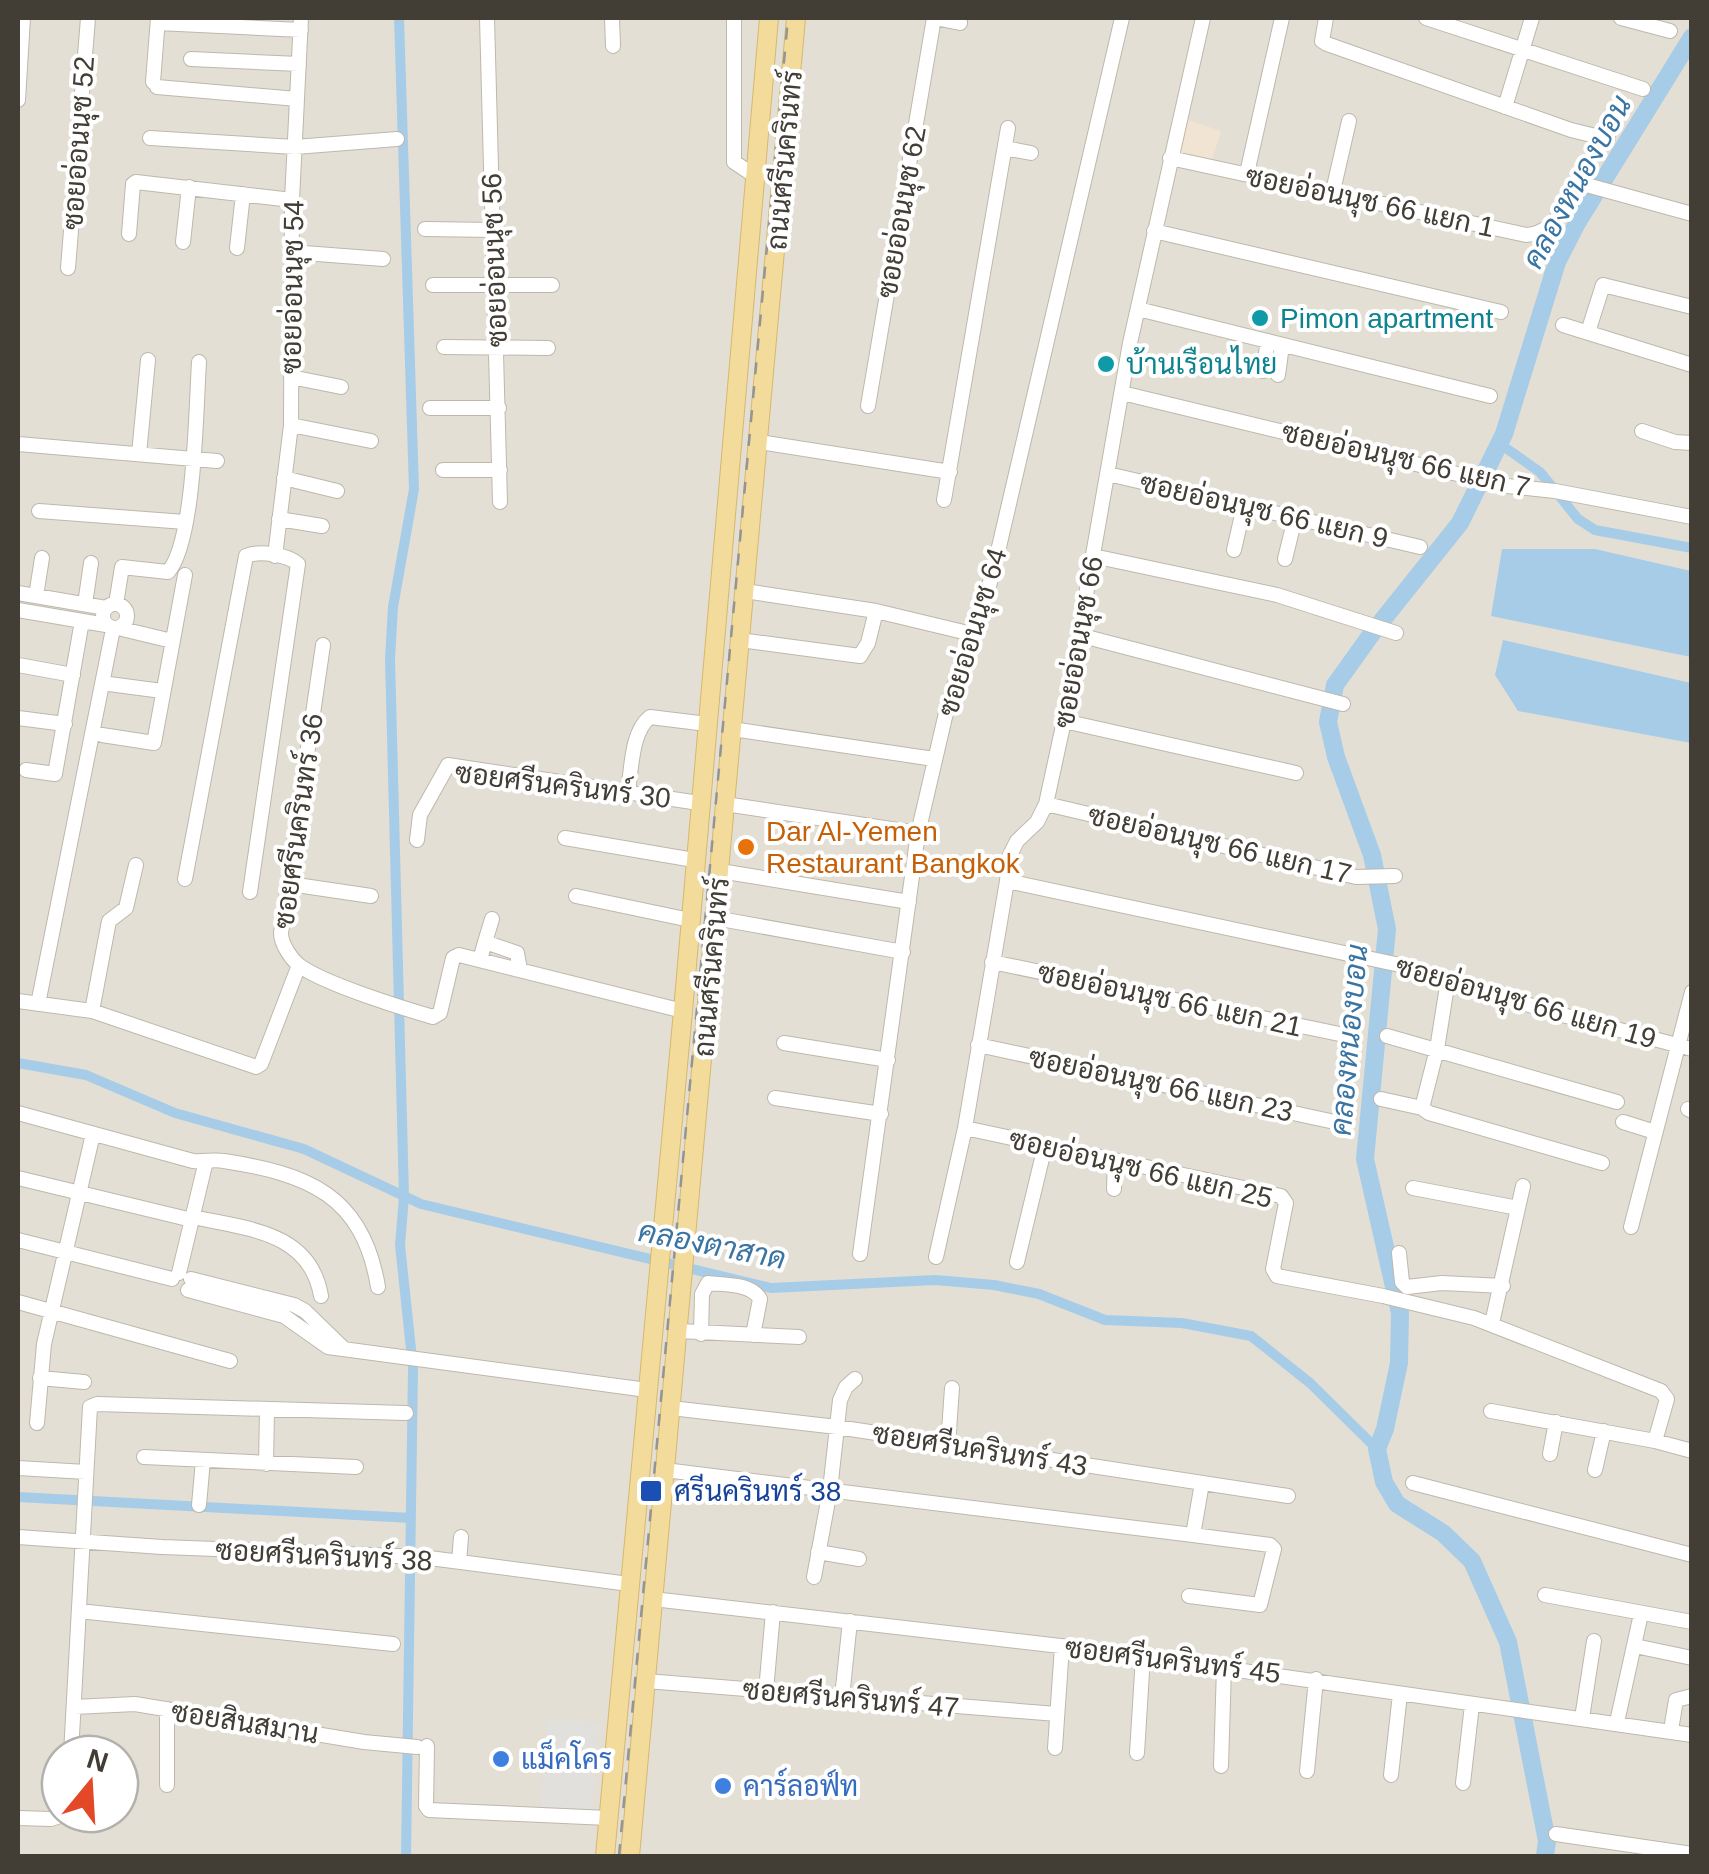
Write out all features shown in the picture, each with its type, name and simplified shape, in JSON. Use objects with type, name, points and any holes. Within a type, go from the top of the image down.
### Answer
[{"type":"main road","name":"ถนนศรีนครินทร์","points":[[605,1856],[769,18]]},
{"type":"main road","name":"ถนนศรีนครินทร์","points":[[630,1856],[796,18]]},
{"type":"main road","points":[[720,564],[747,566]]},
{"type":"street","points":[[18,100],[22,18]]},
{"type":"street","name":"ซอยอ่อนนุช 52","points":[[68,268],[88,18]]},
{"type":"street","name":"ซอยอ่อนนุช 56","points":[[487,18],[500,502]]},
{"type":"street","points":[[612,18],[613,46]]},
{"type":"street","points":[[734,18],[734,162],[755,176]]},
{"type":"street","points":[[935,18],[960,23]]},
{"type":"street","name":"ซอยอ่อนนุช 62","points":[[868,406],[935,18]]},
{"type":"street","name":"ซอยอ่อนนุช 64","points":[[860,1254],[918,833],[949,700],[1000,547],[1122,18]]},
{"type":"street","name":"ซอยอ่อนนุช 66","points":[[936,1257],[965,1128],[1008,881],[1008,857],[1046,804],[1138,309],[1202,18]]},
{"type":"street","points":[[1247,173],[1282,18]]},
{"type":"street","points":[[1326,18],[1322,40],[1328,44],[1608,139]]},
{"type":"street","points":[[1426,18],[1643,89]]},
{"type":"street","points":[[1505,107],[1532,18]]},
{"type":"street","points":[[1621,18],[1670,31]]},
{"type":"street","points":[[297,99],[155,85],[158,20],[300,24]]},
{"type":"street","name":"ซอยอ่อนนุช 54","points":[[275,556],[291,426],[292,200],[300,24]]},
{"type":"street","points":[[191,59],[299,64]]},
{"type":"street","points":[[1332,192],[1349,121]]},
{"type":"street","points":[[944,500],[1008,128]]},
{"type":"street","points":[[150,138],[295,147],[397,139]]},
{"type":"street","points":[[1005,148],[1031,153]]},
{"type":"street","name":"ซอยอ่อนนุช 66 แยก 1","points":[[1170,158],[1526,235],[1548,228],[1579,186],[1589,184],[1692,214]]},
{"type":"street","points":[[129,234],[136,182],[292,200]]},
{"type":"street","points":[[182,242],[189,188]]},
{"type":"street","points":[[237,248],[243,194]]},
{"type":"street","points":[[425,229],[493,230]]},
{"type":"street","points":[[1154,231],[1502,312]]},
{"type":"street","points":[[291,252],[384,259]]},
{"type":"street","points":[[433,285],[552,286]]},
{"type":"street","points":[[1588,332],[1604,285],[1692,307]]},
{"type":"street","points":[[1138,309],[1490,396]]},
{"type":"street","points":[[1563,325],[1692,365]]},
{"type":"street","points":[[1270,372],[1275,343]]},
{"type":"street","points":[[444,346],[548,348]]},
{"type":"street","points":[[139,454],[148,360]]},
{"type":"street","points":[[112,627],[102,617],[111,606],[122,567],[168,572],[176,564],[186,522],[199,362]]},
{"type":"street","points":[[291,377],[340,387]]},
{"type":"street","name":"ซอยอ่อนนุช 66 แยก 7","points":[[1122,393],[1496,483],[1555,490],[1692,517]]},
{"type":"street","points":[[430,408],[499,408]]},
{"type":"street","points":[[291,426],[371,441]]},
{"type":"street","points":[[1642,431],[1692,443]]},
{"type":"street","points":[[760,442],[950,472]]},
{"type":"street","points":[[18,444],[218,461]]},
{"type":"street","points":[[443,470],[500,470]]},
{"type":"street","name":"ซอยอ่อนนุช 66 แยก 9","points":[[1108,474],[1420,547]]},
{"type":"street","points":[[284,478],[338,490]]},
{"type":"street","points":[[1234,550],[1244,506]]},
{"type":"street","points":[[40,512],[186,522]]},
{"type":"street","points":[[1284,559],[1295,518]]},
{"type":"street","points":[[279,519],[322,526]]},
{"type":"street","points":[[184,879],[246,556],[253,552],[275,556],[298,564],[250,892]]},
{"type":"street","points":[[1093,556],[1277,595],[1391,632]]},
{"type":"street","points":[[36,596],[42,558]]},
{"type":"street","points":[[85,604],[91,563]]},
{"type":"street","points":[[102,735],[154,742],[184,574]]},
{"type":"street","points":[[745,591],[876,611],[972,634]]},
{"type":"street","points":[[18,593],[124,608],[128,614],[126,622],[112,627]]},
{"type":"street","points":[[18,610],[172,641]]},
{"type":"street","points":[[740,640],[860,656],[868,644],[876,611]]},
{"type":"street","points":[[26,770],[55,774],[82,621]]},
{"type":"street","points":[[38,1004],[112,627]]},
{"type":"street","points":[[1080,635],[1343,704]]},
{"type":"street","name":"ซอยศรีนครินทร์ 36","points":[[323,645],[280,940],[299,966],[389,1003],[437,1016],[453,958],[459,955],[480,960]]},
{"type":"street","points":[[18,664],[73,674]]},
{"type":"street","points":[[110,684],[162,691]]},
{"type":"street","points":[[18,718],[64,724]]},
{"type":"street","points":[[628,790],[638,730],[646,720],[707,724]]},
{"type":"street","points":[[1064,720],[1296,773]]},
{"type":"street","points":[[732,729],[934,759]]},
{"type":"street","name":"ซอยศรีนครินทร์ 30","points":[[416,840],[420,815],[448,765],[699,803]]},
{"type":"street","points":[[725,804],[918,833]]},
{"type":"street","name":"ซอยอ่อนนุช 66 แยก 17","points":[[1046,804],[1356,878],[1395,876]]},
{"type":"street","points":[[565,838],[694,860]]},
{"type":"street","points":[[92,1011],[109,922],[126,908],[136,865]]},
{"type":"street","points":[[720,871],[909,902]]},
{"type":"street","name":"ซอยอ่อนนุช 66 แยก 19","points":[[1008,881],[1400,965],[1555,1013],[1684,1046]]},
{"type":"street","points":[[290,884],[371,896]]},
{"type":"street","points":[[576,896],[690,920]]},
{"type":"street","points":[[714,918],[903,952]]},
{"type":"street","points":[[492,920],[480,960],[683,1011]]},
{"type":"street","points":[[485,942],[517,953],[520,970]]},
{"type":"street","name":"ซอยอ่อนนุช 66 แยก 21","points":[[992,962],[1349,1036]]},
{"type":"street","points":[[18,1001],[92,1011],[256,1067],[261,1064],[299,966]]},
{"type":"street","points":[[1422,1108],[1448,980]]},
{"type":"street","points":[[1631,1228],[1655,1132],[1684,1046],[1692,992]]},
{"type":"street","points":[[1387,1036],[1617,1102]]},
{"type":"street","points":[[784,1043],[888,1060]]},
{"type":"street","name":"ซอยอ่อนนุช 66 แยก 23","points":[[978,1044],[1344,1124]]},
{"type":"street","points":[[775,1098],[882,1114]]},
{"type":"street","points":[[1381,1099],[1602,1163]]},
{"type":"street","points":[[18,1113],[193,1161],[222,1160],[288,1176],[342,1205],[368,1243],[378,1287]]},
{"type":"street","points":[[1623,1122],[1655,1132]]},
{"type":"street","name":"ซอยอ่อนนุช 66 แยก 25","points":[[965,1128],[1281,1196],[1286,1203],[1273,1269],[1277,1276],[1383,1296],[1492,1323],[1666,1393],[1656,1441]]},
{"type":"street","points":[[37,1423],[40,1378],[52,1312],[94,1134]]},
{"type":"street","points":[[1017,1262],[1045,1146]]},
{"type":"street","points":[[1114,1160],[1114,1189]]},
{"type":"street","points":[[183,1280],[206,1161]]},
{"type":"street","points":[[18,1178],[252,1230],[294,1247],[314,1268],[321,1296]]},
{"type":"street","points":[[1492,1323],[1524,1186]]},
{"type":"street","points":[[1413,1188],[1518,1208]]},
{"type":"street","points":[[18,1240],[183,1280],[284,1316],[320,1345],[647,1390]]},
{"type":"street","points":[[1399,1253],[1402,1282],[1407,1287],[1503,1286]]},
{"type":"street","points":[[701,1334],[702,1294],[708,1283],[758,1293],[753,1335]]},
{"type":"street","points":[[18,1302],[230,1361]]},
{"type":"street","points":[[679,1331],[799,1337]]},
{"type":"street","points":[[40,1378],[84,1382]]},
{"type":"street","points":[[814,1577],[842,1394],[855,1379]]},
{"type":"street","points":[[948,1445],[952,1388]]},
{"type":"street","points":[[72,1734],[89,1411],[93,1404],[406,1413]]},
{"type":"street","name":"ซอยศรีนครินทร์ 43","points":[[672,1408],[837,1427],[1288,1496]]},
{"type":"street","points":[[266,1464],[267,1410]]},
{"type":"street","points":[[1491,1411],[1692,1451]]},
{"type":"street","points":[[1550,1454],[1556,1422]]},
{"type":"street","points":[[1594,1470],[1604,1431]]},
{"type":"street","points":[[144,1457],[356,1467]]},
{"type":"street","points":[[199,1506],[203,1460]]},
{"type":"street","points":[[18,1468],[86,1472]]},
{"type":"street","points":[[666,1470],[1270,1546],[1274,1552],[1260,1604],[1189,1596]]},
{"type":"street","points":[[1193,1536],[1202,1483]]},
{"type":"street","points":[[1413,1483],[1692,1554]]},
{"type":"street","name":"ซอยศรีนครินทร์ 38","points":[[18,1537],[404,1556],[629,1584]]},
{"type":"street","points":[[460,1562],[462,1537]]},
{"type":"street","points":[[818,1552],[860,1558]]},
{"type":"street","points":[[1545,1595],[1692,1622]]},
{"type":"street","name":"ซอยศรีนครินทร์ 45","points":[[653,1599],[1143,1656],[1505,1710],[1617,1722],[1692,1736]]},
{"type":"street","points":[[80,1611],[393,1644]]},
{"type":"street","points":[[766,1691],[773,1612]]},
{"type":"street","points":[[1617,1722],[1641,1614]]},
{"type":"street","points":[[842,1697],[850,1621]]},
{"type":"street","points":[[1582,1718],[1594,1641]]},
{"type":"street","points":[[1054,1748],[1062,1646]]},
{"type":"street","points":[[1635,1646],[1692,1658]]},
{"type":"street","points":[[1137,1753],[1143,1656]]},
{"type":"street","points":[[1221,1766],[1224,1667]]},
{"type":"street","points":[[1307,1770],[1316,1679]]},
{"type":"street","name":"ซอยศรีนครินทร์ 47","points":[[646,1681],[1057,1714]]},
{"type":"street","points":[[1391,1775],[1400,1694]]},
{"type":"street","points":[[1671,1730],[1676,1700],[1692,1696]]},
{"type":"street","name":"ซอยสินสมาน","points":[[74,1707],[124,1703],[400,1747],[422,1747],[429,1810],[608,1818]]},
{"type":"street","points":[[1463,1783],[1472,1705]]},
{"type":"street","points":[[166,1785],[167,1709]]},
{"type":"street","points":[[1556,1834],[1690,1855]]},
{"type":"shaded area","points":[[18,18],[1691,18],[1691,1856],[18,1856]]},
{"type":"shaded area","points":[[1182,118],[1221,131],[1211,163],[1173,156]]},
{"type":"shaded area","points":[[547,1718],[600,1723],[591,1817],[540,1813]]},
{"type":"water","points":[[1502,549],[1595,549],[1691,571],[1691,657],[1491,616]]},
{"type":"water","points":[[1503,640],[1691,683],[1691,743],[1518,711],[1495,675]]},
{"type":"waterway","points":[[399,18],[414,489],[393,607],[390,659],[404,1197],[400,1245],[413,1368],[406,1856]]},
{"type":"waterway","name":"คลองหนองบอน","points":[[1545,1856],[1547,1841],[1508,1642],[1472,1561],[1443,1533],[1397,1504],[1384,1482],[1377,1449],[1399,1363],[1400,1313],[1365,1159],[1387,929],[1372,855],[1336,757],[1328,722],[1335,685],[1460,523],[1504,434],[1557,262],[1692,37]]},
{"type":"waterway","points":[[1500,444],[1540,472],[1578,519],[1595,530],[1692,548]]},
{"type":"waterway","name":"คลองตาสาด","points":[[18,1063],[86,1075],[175,1113],[304,1149],[421,1204],[771,1288],[935,1280],[994,1285],[1039,1294],[1105,1320],[1182,1323],[1251,1336],[1310,1383],[1377,1449]]},
{"type":"waterway","points":[[18,1497],[411,1518]]},
{"type":"railway","points":[[619,1856],[788,18]]},
{"type":"place","name":"Pimon apartment","points":[[1260,318]]},
{"type":"place","name":"บ้านเรือนไทย","points":[[1106,364]]},
{"type":"place","name":"Dar Al-Yemen Restaurant Bangkok","points":[[746,847]]},
{"type":"place","name":"ศรีนครินทร์ 38","points":[[651,1491]]},
{"type":"place","name":"แม็คโคร","points":[[501,1759]]},
{"type":"place","name":"คาร์ลอฟ์ท","points":[[723,1786]]}]
